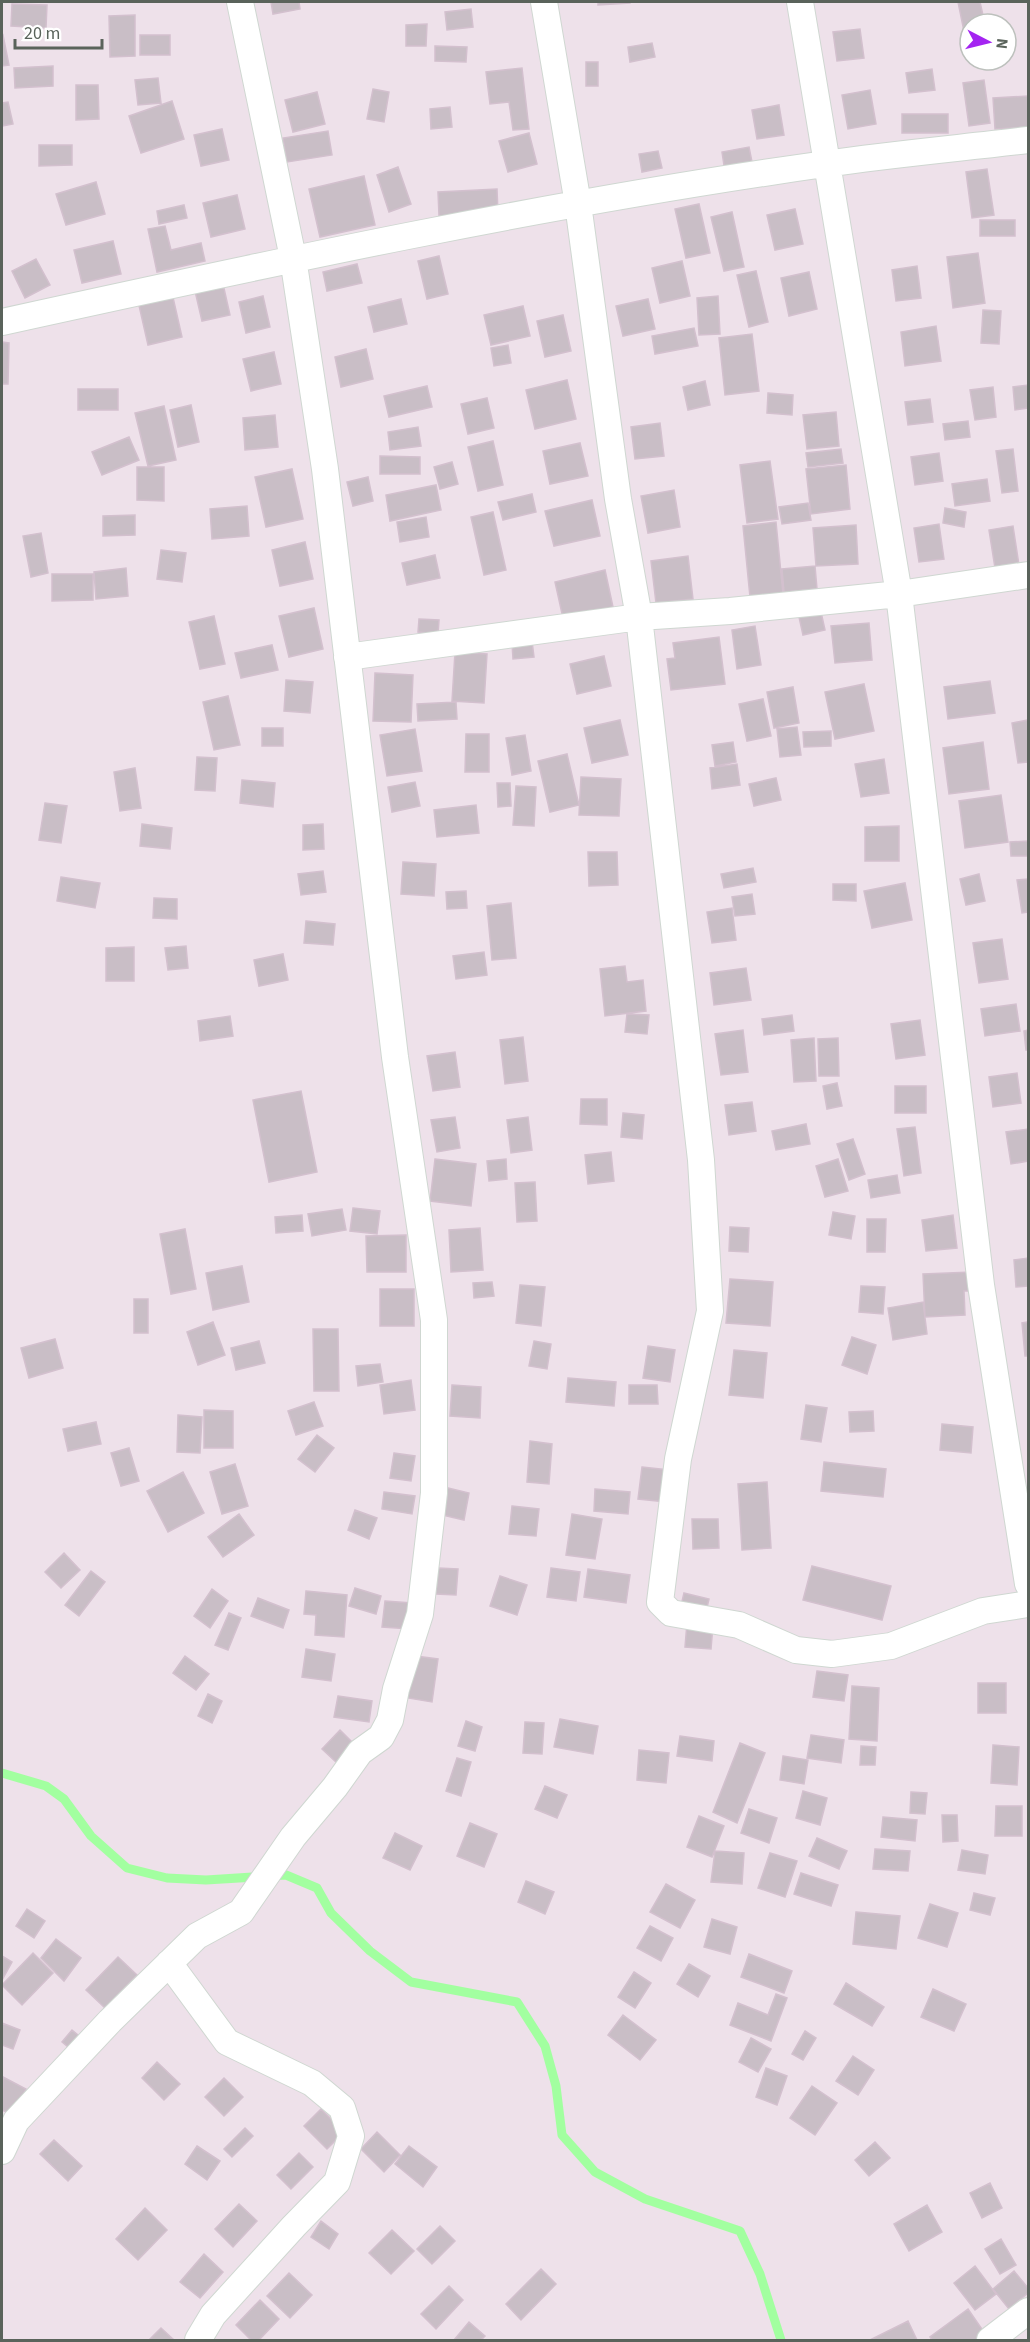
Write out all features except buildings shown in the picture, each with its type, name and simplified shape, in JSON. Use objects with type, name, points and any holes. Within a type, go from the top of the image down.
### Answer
[{"type":"street","points":[[2,2151],[16,2121],[110,2021],[197,1936],[241,1912],[292,1837],[335,1787],[360,1752],[381,1737],[390,1720],[396,1689],[420,1614],[434,1493],[434,1320],[395,1057],[326,469],[293,258],[240,2]]},
{"type":"street","points":[[544,2],[578,204],[618,499],[639,617],[701,1160],[710,1311],[678,1459],[660,1602],[671,1613],[739,1625],[796,1650],[832,1654],[891,1646],[983,1611],[1029,1604]]},
{"type":"street","points":[[800,2],[900,594],[981,1285],[1029,1584]]},
{"type":"street","points":[[2,322],[293,258],[578,204],[826,164],[1029,140]]},
{"type":"street","points":[[347,657],[639,617],[730,611],[900,594],[1029,575]]},
{"type":"street","points":[[169,1963],[227,2042],[312,2083],[342,2108],[351,2136],[337,2182],[213,2315],[198,2340]]},
{"type":"street","points":[[990,2340],[1029,2311]]},
{"type":"waterway","points":[[2,1773],[46,1786],[64,1799],[91,1836],[127,1868],[167,1878],[206,1880],[286,1875],[317,1888],[331,1913],[370,1951],[411,1982],[517,2002],[545,2046],[556,2086],[562,2135],[595,2172],[645,2199],[740,2231],[760,2274],[781,2340]]}]
